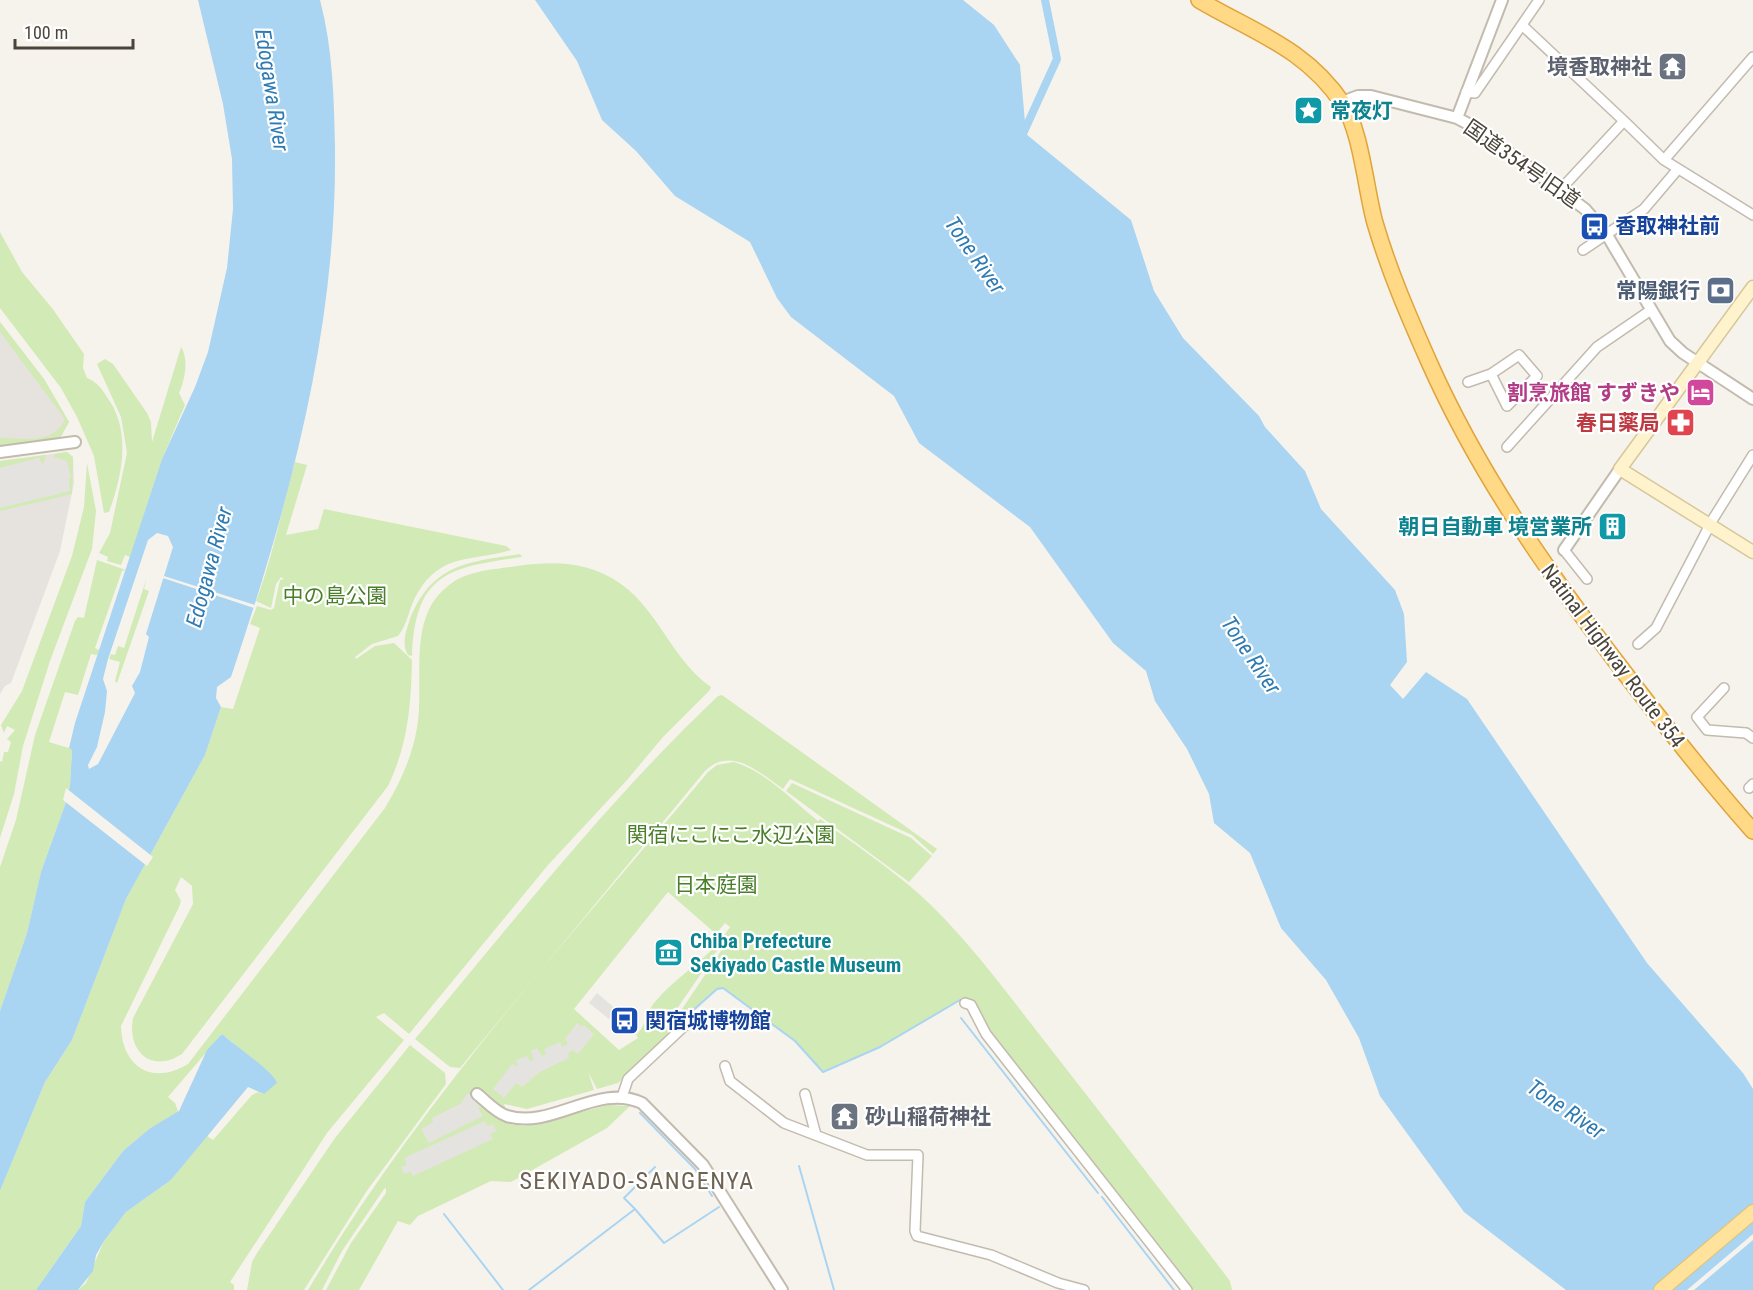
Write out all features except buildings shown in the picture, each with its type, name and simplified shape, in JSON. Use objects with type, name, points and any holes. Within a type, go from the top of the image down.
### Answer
[{"type":"highway","name":"Natinal Highway Route 354","points":[[1199,0],[1283,45],[1316,73],[1342,102],[1352,124],[1369,200],[1388,263],[1430,364],[1505,508],[1567,596],[1671,734],[1753,831]]},
{"type":"main road","points":[[1753,287],[1620,469],[1753,552]]},
{"type":"main road","points":[[1661,1290],[1753,1212]]},
{"type":"street","points":[[1457,118],[1502,0]]},
{"type":"street","points":[[1466,92],[1475,93],[1539,0]]},
{"type":"street","points":[[1523,26],[1664,160],[1753,215]]},
{"type":"street","points":[[1664,160],[1753,57]]},
{"type":"street","name":"国道354号旧道","points":[[1342,102],[1358,96],[1371,96],[1457,118],[1476,128],[1561,189],[1585,209],[1607,235],[1670,341],[1698,363],[1753,399]]},
{"type":"street","points":[[1561,189],[1623,121]]},
{"type":"street","points":[[1582,250],[1644,209],[1678,169]]},
{"type":"street","points":[[1507,447],[1597,347],[1651,310]]},
{"type":"street","points":[[1468,382],[1491,374],[1519,355],[1537,376],[1507,406],[1491,374]]},
{"type":"street","points":[[0,452],[75,442]]},
{"type":"street","points":[[1638,644],[1656,627],[1711,525],[1753,456]]},
{"type":"street","points":[[1587,579],[1564,550],[1620,469]]},
{"type":"street","points":[[1724,688],[1697,717],[1707,730],[1746,734],[1753,738]]},
{"type":"street","points":[[965,1003],[972,1005],[986,1034],[1187,1290]]},
{"type":"street","points":[[622,1097],[628,1079],[694,1017]]},
{"type":"street","points":[[725,1066],[730,1081],[760,1107],[784,1123],[867,1155],[918,1155],[915,1231],[917,1236],[991,1255],[1058,1283],[1084,1290]]},
{"type":"street","points":[[477,1094],[503,1114],[522,1118],[622,1097],[642,1103],[703,1165],[782,1290]]},
{"type":"street","points":[[805,1094],[816,1135]]},
{"type":"shaded area","points":[[0,322],[44,379],[69,422],[59,440],[0,448]]},
{"type":"shaded area","points":[[67,452],[73,457],[74,483],[60,551],[11,683],[5,686],[0,694],[0,461]]},
{"type":"shaded area","points":[[39,458],[41,464],[67,461],[70,491],[0,508],[0,468]]},
{"type":"shaded area","points":[[597,993],[617,1010],[609,1019],[589,1003]]},
{"type":"shaded area","points":[[577,1023],[582,1027],[584,1025],[594,1034],[578,1054],[572,1050],[568,1054],[569,1058],[540,1072],[522,1087],[516,1083],[504,1098],[493,1089],[512,1064],[518,1067],[516,1060],[527,1056],[530,1061],[534,1060],[531,1051],[537,1048],[542,1056],[546,1054],[544,1049],[560,1042],[562,1047],[568,1044],[565,1039]]},
{"type":"shaded area","points":[[468,1093],[482,1105],[478,1108],[483,1116],[429,1143],[421,1129],[433,1122],[432,1118],[460,1104]]},
{"type":"shaded area","points":[[485,1121],[487,1126],[493,1124],[496,1131],[490,1134],[493,1139],[413,1176],[410,1171],[404,1174],[401,1167],[407,1165],[404,1158]]},
{"type":"green space","points":[[0,232],[22,272],[52,308],[84,354],[83,368],[87,378],[101,388],[115,410],[120,424],[122,454],[118,484],[109,512],[104,513],[94,456],[77,417],[61,388],[0,308]]},
{"type":"green space","points":[[0,322],[44,379],[69,422],[59,440],[0,448],[0,438],[28,439],[46,436],[54,433],[65,419],[0,332]]},
{"type":"green space","points":[[181,347],[185,357],[185,370],[179,393],[185,405],[162,459],[130,557],[125,555],[121,565],[107,561],[108,557],[99,553],[110,533],[127,453],[121,417],[97,364],[105,359],[113,364],[147,413],[151,422],[152,442]]},
{"type":"green space","points":[[67,452],[73,457],[72,494],[0,511],[0,508],[71,477],[67,461],[54,457],[54,454]]},
{"type":"green space","points":[[46,455],[43,464],[39,458],[0,468],[0,461]]},
{"type":"green space","name":"中の島公園","points":[[295,462],[307,465],[286,535],[318,529],[324,509],[506,546],[511,550],[459,561],[436,571],[417,594],[398,636],[372,644],[355,657],[356,659],[375,646],[394,643],[412,660],[411,693],[404,740],[388,786],[182,1054],[171,1060],[151,1060],[138,1049],[134,1040],[133,1018],[193,904],[192,886],[181,877],[175,890],[181,901],[179,907],[121,1026],[127,1052],[141,1069],[162,1073],[188,1064],[385,808],[405,770],[415,739],[419,710],[420,652],[427,615],[435,599],[455,581],[481,572],[531,564],[558,563],[584,567],[609,576],[634,595],[646,608],[675,650],[697,676],[711,687],[710,690],[663,737],[627,780],[548,865],[409,1034],[384,1013],[376,1017],[404,1040],[327,1133],[230,1282],[234,1285],[234,1290],[78,1290],[86,1283],[104,1241],[126,1212],[171,1180],[207,1136],[213,1140],[252,1095],[258,1092],[264,1094],[257,1062],[222,1034],[168,1097],[175,1103],[178,1111],[176,1115],[149,1129],[123,1151],[85,1202],[81,1226],[36,1290],[0,1290],[0,1191],[45,1082],[72,1040],[126,899],[205,755],[221,707],[233,709],[260,628],[250,624],[257,606],[271,610],[274,608],[280,580],[284,579],[281,577],[276,584],[271,608],[256,601]]},
{"type":"green space","points":[[87,463],[96,511],[92,549],[50,661],[23,746],[14,794],[0,838],[0,761],[2,762],[4,752],[8,752],[11,742],[7,739],[15,730],[7,726],[4,733],[1,725],[22,691],[72,556],[84,507]]},
{"type":"green space","points":[[520,554],[522,557],[474,565],[441,579],[429,591],[420,607],[412,656],[408,655],[405,637],[410,619],[429,587],[441,576],[468,564]]},
{"type":"green space","points":[[97,560],[126,570],[122,571],[95,648],[99,650],[97,655],[91,654],[78,695],[65,692],[49,742],[72,749],[70,786],[41,872],[27,933],[0,1011],[0,867],[16,820],[35,735],[75,621],[78,617],[84,618]]},
{"type":"green space","points":[[147,577],[144,589],[149,591],[117,683],[115,681],[120,662],[109,659],[111,654],[115,655],[118,646],[124,648]]},
{"type":"green space","points":[[722,695],[937,849],[933,854],[912,835],[790,779],[783,789],[745,764],[725,761],[715,764],[705,771],[460,1068],[450,1067],[415,1039],[599,820],[677,736],[718,696]]},
{"type":"green space","points":[[734,762],[768,779],[818,821],[820,819],[894,873],[936,910],[1003,988],[1230,1281],[1232,1290],[1190,1290],[989,1035],[975,1006],[960,1000],[879,1047],[823,1071],[795,1041],[723,988],[716,989],[672,1030],[676,1018],[723,948],[720,946],[672,1016],[667,1036],[618,1083],[597,1089],[588,1072],[594,1090],[527,1109],[504,1104],[511,1124],[524,1126],[609,1105],[630,1106],[607,1128],[511,1182],[491,1181],[418,1216],[410,1225],[398,1221],[359,1290],[326,1290],[351,1243],[386,1193],[386,1188],[384,1189],[342,1251],[322,1290],[308,1290],[351,1221],[398,1153],[497,1023],[708,772],[717,765]],"holes":[[[668,892],[716,934],[725,923],[730,927],[713,948],[654,1003],[636,1035],[638,1038],[619,1050],[574,1009]]]},
{"type":"green space","points":[[792,783],[911,838],[932,856],[909,882],[786,791]]},
{"type":"green space","points":[[410,1045],[445,1073],[446,1084],[366,1192],[304,1290],[247,1290],[252,1262],[257,1253],[335,1138]]},
{"type":"water","name":"Edogawa River","points":[[198,0],[320,0],[328,37],[333,93],[335,149],[333,217],[328,285],[305,418],[272,549],[252,613],[231,677],[217,687],[216,698],[221,707],[205,755],[126,899],[72,1040],[45,1082],[0,1191],[0,1011],[27,933],[41,872],[70,786],[72,750],[69,748],[75,723],[162,459],[195,387],[208,352],[227,268],[233,209],[232,159],[223,104]],"holes":[[[157,533],[168,536],[173,547],[146,634],[149,637],[140,672],[132,686],[135,693],[98,764],[89,769],[88,765],[97,747],[105,712],[107,691],[103,679],[108,659],[148,540]]]},
{"type":"water","name":"Tone River","points":[[535,0],[963,0],[994,25],[1020,65],[1026,134],[1131,220],[1154,291],[1183,338],[1259,416],[1265,427],[1305,471],[1321,509],[1395,590],[1404,614],[1407,662],[1390,685],[1403,699],[1426,672],[1467,699],[1647,963],[1743,1073],[1753,1089],[1753,1290],[1566,1290],[1464,1212],[1380,1096],[1359,1038],[1326,980],[1281,928],[1250,853],[1214,823],[1209,794],[1187,749],[1155,701],[1146,671],[1113,643],[1030,527],[919,443],[894,396],[791,317],[777,298],[750,242],[675,196],[636,151],[602,120],[577,61]]},
{"type":"water","points":[[222,1034],[261,1065],[277,1083],[264,1094],[248,1087],[171,1180],[126,1212],[104,1241],[96,1255],[93,1271],[78,1290],[36,1290],[81,1226],[85,1202],[123,1151],[149,1129],[179,1111],[207,1050]]},
{"type":"pier","points":[[164,576],[255,605],[254,608],[163,578]]},
{"type":"pier","points":[[66,788],[153,857],[147,866],[63,800]]},
{"type":"pier","points":[[1753,1234],[1753,1240],[1694,1290],[1687,1290]]},
{"type":"waterway","points":[[1021,138],[1057,59],[1045,0]]},
{"type":"waterway","points":[[680,1022],[717,989],[723,988],[795,1041],[823,1072],[880,1047],[960,1000]]},
{"type":"waterway","points":[[961,1018],[1098,1193]]},
{"type":"waterway","points":[[640,1113],[695,1169],[712,1196]]},
{"type":"waterway","points":[[799,1166],[834,1290]]},
{"type":"waterway","points":[[635,1209],[624,1198],[655,1167]]},
{"type":"waterway","points":[[1102,1197],[1174,1290]]},
{"type":"waterway","points":[[529,1290],[635,1209],[664,1243],[719,1207]]},
{"type":"waterway","points":[[444,1214],[503,1290]]},
{"type":"place","name":"境香取神社","points":[[1673,67]]},
{"type":"place","name":"常夜灯","points":[[1309,111]]},
{"type":"place","name":"香取神社前","points":[[1594,226]]},
{"type":"place","name":"常陽銀行","points":[[1721,291]]},
{"type":"place","name":"割烹旅館 すずきや","points":[[1701,393]]},
{"type":"place","name":"春日薬局","points":[[1681,423]]},
{"type":"place","name":"朝日自動車 境営業所","points":[[1613,527]]},
{"type":"place","name":"Chiba Prefecture Sekiyado Castle Museum","points":[[669,953]]},
{"type":"place","name":"関宿城博物館","points":[[624,1021]]},
{"type":"place","name":"砂山稲荷神社","points":[[844,1117]]},
{"type":"district","name":"SEKIYADO-SANGENYA","points":[[637,1181]]},
{"type":"park label","name":"関宿にこにこ水辺公園","points":[[731,835]]},
{"type":"park label","name":"日本庭園","points":[[716,885]]}]
